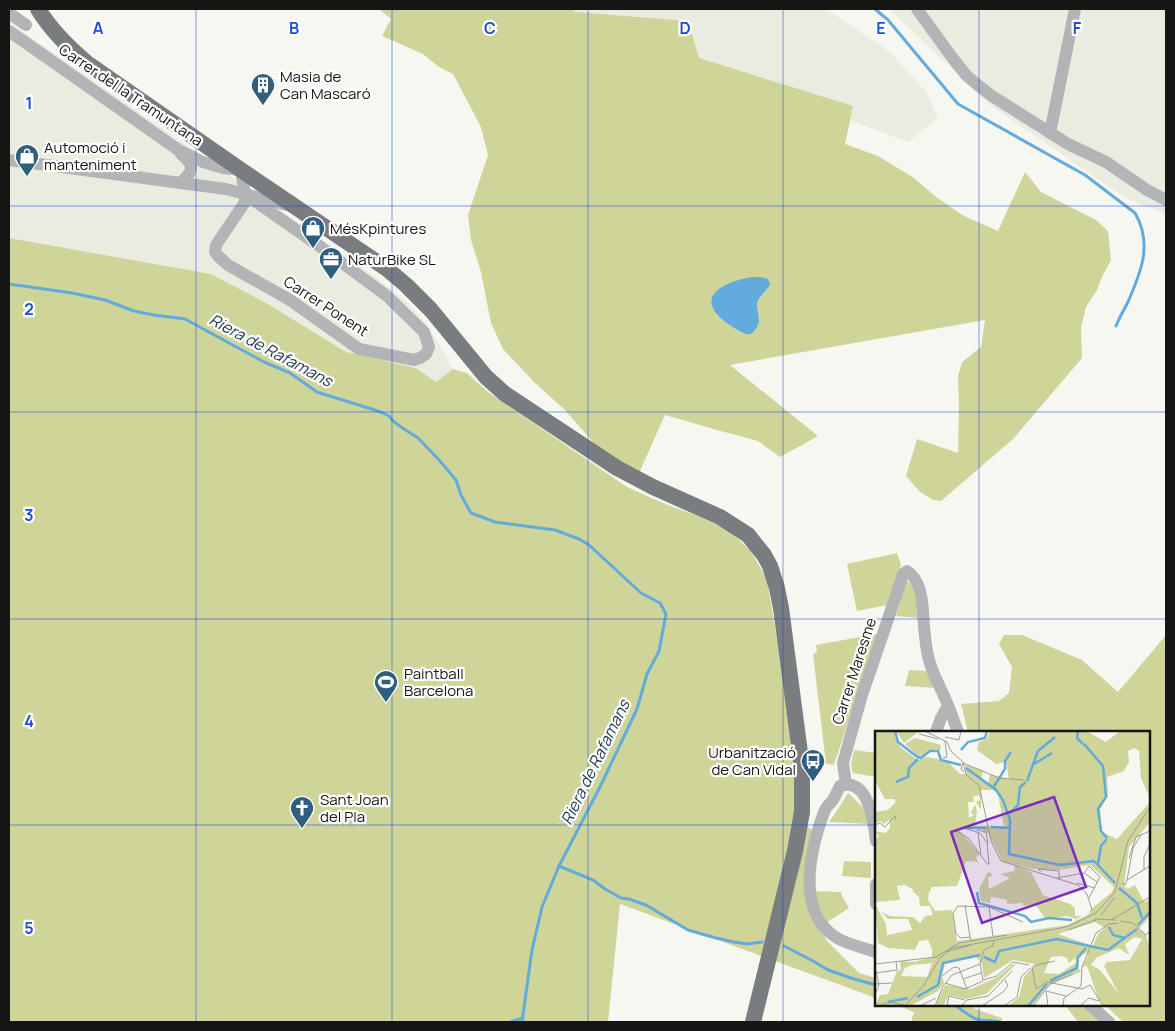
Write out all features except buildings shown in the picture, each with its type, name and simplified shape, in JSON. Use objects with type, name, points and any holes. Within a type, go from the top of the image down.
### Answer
[{"type":"main road","points":[[38,9],[66,45],[86,63],[372,258],[406,284],[431,310],[486,378],[505,394],[617,468],[652,488],[739,528],[755,542],[770,566],[781,608],[802,768],[803,798],[801,817],[784,898],[753,1022]]},
{"type":"street","points":[[917,9],[950,56],[966,75],[992,96],[1068,144],[1106,162],[1147,190],[1166,200]]},
{"type":"street","points":[[1050,133],[1076,9]]},
{"type":"street","points":[[9,13],[26,25]]},
{"type":"street","name":"Carrer del la Tramuntana","points":[[9,32],[177,149],[203,162],[224,168],[241,170]]},
{"type":"street","points":[[177,149],[190,161],[192,168],[191,172],[181,183]]},
{"type":"street","name":"Carrer Ponent","points":[[9,160],[226,189],[297,208]]},
{"type":"street","points":[[241,170],[245,194]]},
{"type":"street","name":"Carrer Ponent","points":[[245,194],[387,296],[424,332],[429,347],[426,354],[414,360],[359,349],[290,300],[228,265],[215,252],[216,245],[245,202],[245,194]]},
{"type":"street","name":"Carrer Maresme","points":[[846,784],[843,763],[862,695],[903,574],[908,570],[913,574],[920,590],[923,603],[927,653],[948,706]]},
{"type":"street","points":[[936,731],[948,706]]},
{"type":"street","points":[[948,706],[958,731]]},
{"type":"street","points":[[801,817],[827,806],[832,802],[840,786],[846,784],[856,786],[860,790],[870,807],[875,832]]},
{"type":"street","points":[[827,806],[810,860],[809,882],[814,911],[826,930],[838,939],[875,952]]},
{"type":"street","points":[[801,817],[820,824]]},
{"type":"street","points":[[1091,1006],[1109,1022]]},
{"type":"shaded area","points":[[562,9],[826,9],[890,52],[926,92],[938,118],[908,142],[690,59],[564,15]]},
{"type":"shaded area","points":[[889,9],[1166,9],[1166,214],[1127,199],[990,105]]},
{"type":"shaded area","points":[[9,22],[372,274],[409,304],[430,329],[453,369],[436,382],[415,367],[347,353],[268,304],[211,274],[9,238]]},
{"type":"green space","points":[[379,9],[574,9],[575,12],[688,21],[699,58],[853,106],[845,144],[878,156],[914,178],[962,215],[998,231],[1025,172],[1041,192],[1096,220],[1108,231],[1111,260],[1097,290],[1086,307],[1081,328],[1082,358],[1013,439],[941,501],[933,500],[919,491],[906,476],[917,439],[958,453],[958,376],[962,362],[981,347],[985,320],[730,365],[818,436],[780,457],[758,441],[665,415],[639,473],[597,447],[565,410],[534,382],[503,349],[491,323],[481,272],[471,240],[468,215],[488,155],[481,127],[453,74],[439,67],[423,54],[382,36],[391,19]]},
{"type":"green space","points":[[9,238],[211,274],[268,304],[346,352],[416,368],[436,382],[453,369],[467,373],[488,392],[627,487],[730,531],[750,550],[767,579],[792,729],[800,823],[813,830],[811,913],[827,941],[859,973],[875,978],[875,998],[620,904],[608,1022],[9,1022]]},
{"type":"green space","points":[[897,553],[901,565],[888,605],[857,611],[847,564]]},
{"type":"green space","points":[[906,582],[909,582],[913,587],[920,618],[896,616]]},
{"type":"green space","points":[[877,634],[834,765],[826,764],[813,654],[817,652],[816,645]]},
{"type":"green space","points":[[1004,635],[1022,635],[1082,660],[1118,692],[1166,635],[1166,1022],[1123,1022],[1106,1006],[1150,1006],[1150,731],[968,731],[961,704],[999,701],[1009,693],[1012,667],[999,644]]},
{"type":"green space","points":[[909,670],[929,671],[937,688],[905,686]]},
{"type":"green space","points":[[854,750],[875,753],[875,777],[853,773],[851,765]]},
{"type":"green space","points":[[848,793],[865,809],[870,824],[829,822]]},
{"type":"green space","points":[[844,861],[871,862],[871,878],[842,876]]},
{"type":"green space","points":[[813,891],[841,892],[849,908],[826,923]]},
{"type":"green space","points":[[899,1006],[970,1006],[1002,1018],[1002,1022],[911,1022],[914,1012]]},
{"type":"green space","points":[[1066,1006],[1087,1006],[1103,1022],[1078,1022]]},
{"type":"water","points":[[752,277],[768,279],[770,284],[757,303],[758,324],[751,334],[748,334],[739,331],[722,320],[714,311],[711,303],[713,296],[718,290],[727,284]]},
{"type":"waterway","points":[[875,9],[888,20],[958,104],[1085,175],[1135,213],[1143,236],[1143,258],[1133,291],[1116,326]]},
{"type":"waterway","name":"Riera de Rafamans","points":[[9,284],[72,293],[105,300],[134,311],[185,319],[264,362],[290,373],[317,392],[381,412],[418,438],[440,461],[456,480],[461,495],[471,513],[495,522],[555,530],[579,539],[589,545],[641,593],[660,603],[666,614],[659,651],[647,674],[637,709],[600,787],[559,866],[542,907],[532,950],[522,1022]]},
{"type":"waterway","points":[[559,866],[593,880],[621,898],[646,905],[688,930],[734,942],[747,944],[762,942]]},
{"type":"waterway","points":[[784,946],[828,970],[875,985]]},
{"type":"waterway","points":[[956,1006],[976,1019],[999,1022]]},
{"type":"waterway","points":[[510,1022],[523,1018]]},
{"type":"place","name":"Masia de Can Mascaró","points":[[263,106]]},
{"type":"place","name":"Automoció i manteniment","points":[[27,177]]},
{"type":"place","name":"MésKpintures","points":[[313,249]]},
{"type":"place","name":"NaturBike SL","points":[[331,280]]},
{"type":"place","name":"Paintball Barcelona","points":[[386,703]]},
{"type":"place","name":"Urbanització de Can Vidal","points":[[813,782]]},
{"type":"place","name":"Sant Joan del Pla","points":[[302,829]]}]
